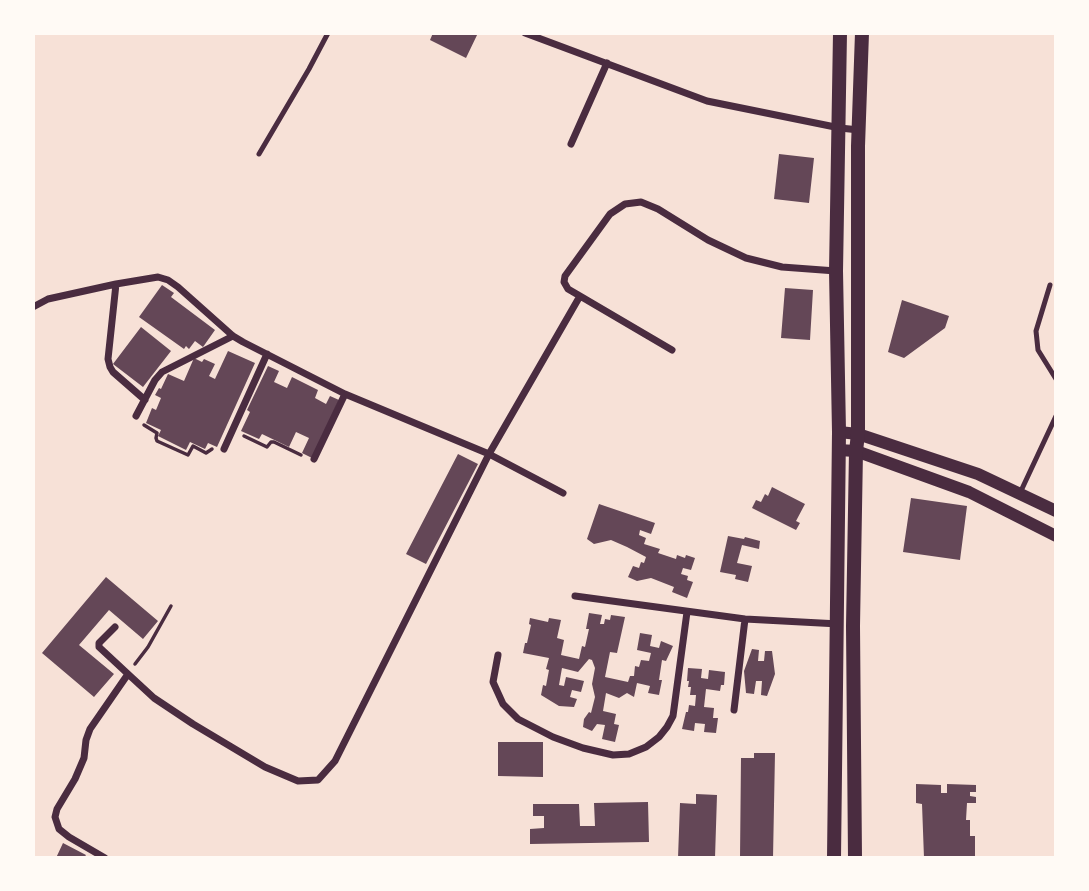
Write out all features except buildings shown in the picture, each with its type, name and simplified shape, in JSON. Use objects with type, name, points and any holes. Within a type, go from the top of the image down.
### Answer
[{"type":"main road","points":[[834,858],[839,432],[836,271],[841,33]]},
{"type":"main road","points":[[855,858],[853,626],[862,33]]},
{"type":"street","points":[[524,33],[707,100],[859,130]]},
{"type":"street","points":[[571,144],[607,64]]},
{"type":"street","points":[[672,350],[568,289],[564,282],[565,276],[610,214],[625,204],[641,202],[657,209],[708,240],[746,258],[782,267],[836,271]]},
{"type":"street","points":[[33,307],[48,299],[116,284],[158,277],[168,280],[233,336],[345,394],[489,454],[563,493]]},
{"type":"street","points":[[116,284],[108,359],[113,372],[145,400]]},
{"type":"street","points":[[115,627],[99,643],[100,649],[154,698],[265,767],[298,781],[318,780],[335,761],[489,454],[580,296]]},
{"type":"street","points":[[136,416],[162,372],[233,336]]},
{"type":"street","points":[[223,449],[267,354]]},
{"type":"street","points":[[314,459],[345,394]]},
{"type":"street","points":[[839,432],[858,434],[978,474],[1056,511]]},
{"type":"street","points":[[838,450],[856,452],[969,492],[1056,536]]},
{"type":"street","points":[[575,596],[745,619],[853,626]]},
{"type":"street","points":[[498,655],[493,682],[503,704],[518,719],[553,737],[583,748],[613,755],[629,754],[646,747],[659,737],[673,716],[687,612]]},
{"type":"street","points":[[734,710],[745,619]]},
{"type":"street","points":[[105,858],[69,838],[59,829],[55,817],[84,758],[90,729],[128,674]]},
{"type":"lane","points":[[258,154],[328,33]]},
{"type":"lane","points":[[1050,285],[1036,331],[1038,350],[1056,379]]},
{"type":"lane","points":[[1020,494],[1056,416]]},
{"type":"path","points":[[136,416],[137,422],[157,433],[157,441],[188,455],[193,446],[206,453],[212,449],[223,449]]},
{"type":"path","points":[[232,431],[267,447],[274,442],[312,461],[314,459]]},
{"type":"path","points":[[128,674],[148,647],[171,606]]}]
